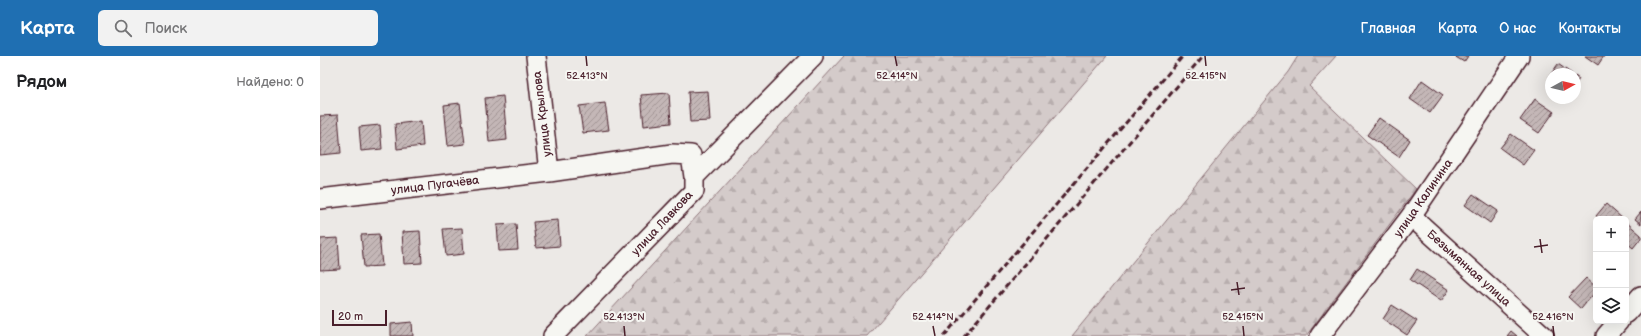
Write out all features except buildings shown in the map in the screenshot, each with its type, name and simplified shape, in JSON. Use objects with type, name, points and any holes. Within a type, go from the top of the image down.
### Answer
[{"type":"street","name":"улица Крылова","points":[[536,56],[549,172]]},
{"type":"street","name":"улица Лавкова","points":[[553,336],[694,191],[694,177],[813,56]]},
{"type":"street","name":"улица Калинина","points":[[1320,336],[1411,216],[1519,56]]},
{"type":"street","name":"улица Пугачёва","points":[[320,199],[549,172],[672,154],[691,155],[694,177]]},
{"type":"street","name":"Безымянная улица","points":[[1411,216],[1544,336]]},
{"type":"street","points":[[1629,310],[1641,296]]},
{"type":"street","points":[[1606,336],[1616,324]]},
{"type":"green space","points":[[844,56],[1107,56],[867,336],[587,336]]},
{"type":"green space","points":[[1298,56],[1336,56],[1309,86],[1416,189],[1306,336],[1072,336],[1288,72]]},
{"type":"railway","points":[[944,336],[1183,56]]},
{"type":"railway","points":[[964,336],[1203,56]]}]
